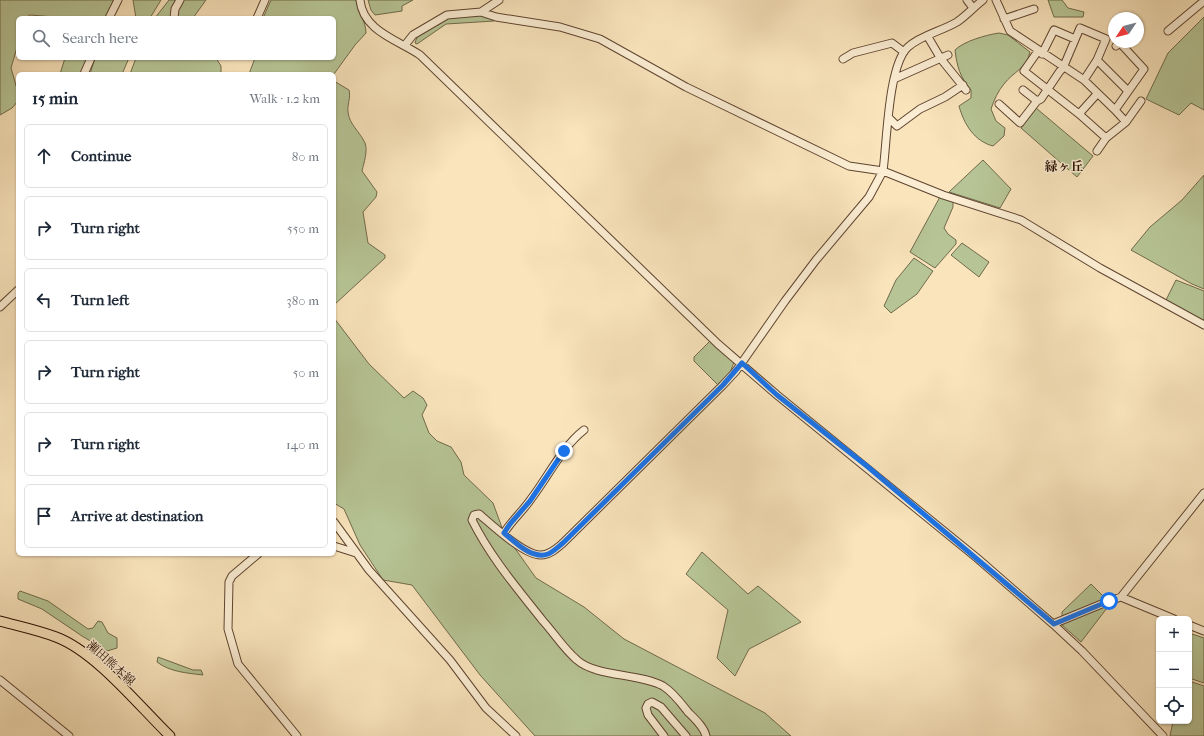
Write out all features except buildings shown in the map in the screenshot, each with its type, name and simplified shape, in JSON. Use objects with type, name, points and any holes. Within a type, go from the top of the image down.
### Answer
[{"type":"main road","name":"瀬田熊本線","points":[[0,621],[56,637],[77,648],[96,663],[170,736]]},
{"type":"street","points":[[110,16],[118,0]]},
{"type":"street","points":[[174,16],[175,9],[180,0]]},
{"type":"street","points":[[258,16],[265,0]]},
{"type":"street","points":[[360,0],[365,16],[374,28],[420,55],[443,76],[718,344],[742,363],[777,395],[953,538],[1054,624],[1082,651],[1163,736]]},
{"type":"street","points":[[481,12],[499,0]]},
{"type":"street","points":[[967,0],[973,8]]},
{"type":"street","points":[[706,736],[705,732],[694,718],[672,693],[663,686],[647,680],[592,668],[576,660],[507,577],[482,541],[472,520],[474,516],[479,514],[522,548],[537,555],[549,553],[563,543],[723,385],[742,363],[785,301],[870,197],[883,171],[894,79],[898,64],[904,52],[912,44],[957,22],[982,0]]},
{"type":"street","points":[[996,0],[1010,31],[1063,68],[1084,80],[1126,122]]},
{"type":"street","points":[[1168,31],[1204,1]]},
{"type":"street","points":[[1004,19],[1034,9]]},
{"type":"street","points":[[405,45],[413,35],[447,15],[481,12],[496,17],[560,27],[600,39],[686,87],[821,154],[849,166],[883,171],[943,195],[1021,220],[1100,268],[1204,325]]},
{"type":"street","points":[[999,104],[1020,123],[1037,100],[1041,99],[1063,68],[1080,28],[1106,39],[1097,60],[1084,80]]},
{"type":"street","points":[[1075,39],[1054,30],[1040,52],[1024,71],[1048,89],[1106,138]]},
{"type":"street","points":[[889,118],[897,126],[920,109],[964,87],[945,57],[928,37]]},
{"type":"street","points":[[842,59],[852,53],[892,43],[904,52]]},
{"type":"street","points":[[1115,110],[1144,69],[1125,48]]},
{"type":"street","points":[[894,79],[945,57]]},
{"type":"street","points":[[85,72],[90,60]]},
{"type":"street","points":[[1097,60],[1128,91]]},
{"type":"street","points":[[1023,90],[1037,100]]},
{"type":"street","points":[[1078,114],[1097,94]]},
{"type":"street","points":[[1097,151],[1106,138],[1126,122],[1141,101]]},
{"type":"street","points":[[0,307],[16,292]]},
{"type":"street","points":[[504,533],[530,501],[569,442],[584,430]]},
{"type":"street","points":[[1054,624],[1121,597],[1204,492]]},
{"type":"street","points":[[336,525],[369,570],[450,660],[486,708],[516,736]]},
{"type":"street","points":[[336,547],[356,553]]},
{"type":"street","points":[[256,556],[232,576],[230,582],[228,629],[238,664],[297,736]]},
{"type":"street","points":[[1121,597],[1167,616]]},
{"type":"street","points":[[1192,626],[1204,631]]},
{"type":"street","points":[[0,680],[69,736]]},
{"type":"street","points":[[664,736],[648,715],[646,708],[648,704],[652,702],[661,706],[686,736]]},
{"type":"green space","points":[[0,0],[121,0],[109,16],[16,16],[16,51],[11,68],[16,86],[16,103],[12,108],[0,115]]},
{"type":"green space","points":[[133,0],[161,0],[151,16],[136,16]]},
{"type":"green space","points":[[169,0],[206,0],[194,16],[157,16]]},
{"type":"green space","points":[[271,0],[356,0],[365,25],[366,33],[355,45],[335,72],[250,72],[254,60],[336,60],[336,16],[264,16]]},
{"type":"green space","points":[[368,0],[413,0],[402,6],[402,11],[375,15],[371,10]]},
{"type":"green space","points":[[1048,0],[1062,0],[1068,8],[1084,12],[1083,17],[1054,17]]},
{"type":"green space","points":[[481,15],[494,18],[494,21],[446,24],[417,44],[415,43],[417,37],[449,17]]},
{"type":"green space","points":[[1204,17],[1204,110],[1191,103],[1179,115],[1146,99],[1168,53]]},
{"type":"green space","points":[[999,33],[1008,35],[1030,52],[1026,62],[1004,84],[993,102],[991,109],[996,121],[1005,128],[1004,136],[993,146],[986,144],[975,136],[961,113],[959,106],[971,98],[971,90],[964,81],[960,72],[955,50],[969,41]]},
{"type":"green space","points":[[64,60],[91,60],[88,72],[61,72]]},
{"type":"green space","points":[[94,60],[128,60],[123,72],[91,72]]},
{"type":"green space","points":[[135,60],[217,60],[221,66],[221,72],[131,72]]},
{"type":"green space","points":[[336,82],[349,90],[349,116],[352,124],[366,146],[362,171],[377,192],[376,197],[363,212],[368,243],[385,255],[385,258],[336,303]]},
{"type":"green space","points":[[1036,108],[1093,156],[1077,177],[1021,128]]},
{"type":"green space","points":[[983,160],[1011,189],[1000,208],[949,192]]},
{"type":"green space","points":[[1204,175],[1204,289],[1192,284],[1131,250],[1150,227],[1182,200]]},
{"type":"green space","points":[[941,195],[953,201],[953,207],[944,228],[948,234],[956,240],[956,244],[935,268],[910,252]]},
{"type":"green space","points":[[962,243],[989,262],[979,277],[951,255]]},
{"type":"green space","points":[[914,258],[933,271],[917,294],[891,313],[884,306],[896,280]]},
{"type":"green space","points":[[1176,280],[1204,291],[1204,321],[1166,300]]},
{"type":"green space","points":[[336,321],[369,364],[404,398],[413,391],[423,398],[427,405],[422,415],[429,433],[437,441],[451,447],[461,462],[464,475],[493,503],[504,533],[536,578],[584,607],[624,639],[765,713],[791,736],[535,736],[480,675],[412,585],[383,580],[360,545],[344,509],[336,504]]},
{"type":"green space","points":[[710,341],[734,362],[730,373],[718,385],[694,361],[694,357]]},
{"type":"green space","points":[[702,552],[748,594],[758,586],[801,622],[749,649],[735,676],[717,658],[728,610],[686,574]]},
{"type":"green space","points":[[1091,584],[1104,597],[1107,608],[1081,642],[1062,625],[1062,612]]},
{"type":"green space","points":[[20,591],[48,601],[88,629],[93,628],[98,621],[102,622],[108,633],[117,638],[117,648],[107,651],[42,609],[18,599],[18,593]]},
{"type":"green space","points":[[1192,634],[1204,638],[1204,683],[1192,679]]},
{"type":"green space","points":[[158,657],[193,670],[201,670],[203,675],[179,672],[167,668],[157,662]]},
{"type":"green space","points":[[1192,682],[1204,686],[1204,736],[1170,736],[1172,724],[1192,724]]},
{"type":"district","name":"緑ヶ丘","points":[[1064,166]]},
{"type":"route","points":[[564,451],[530,501],[504,533],[522,548],[537,555],[549,553],[576,531],[723,385],[742,363],[777,395],[868,467],[1054,624],[1065,618],[1109,601]]}]
